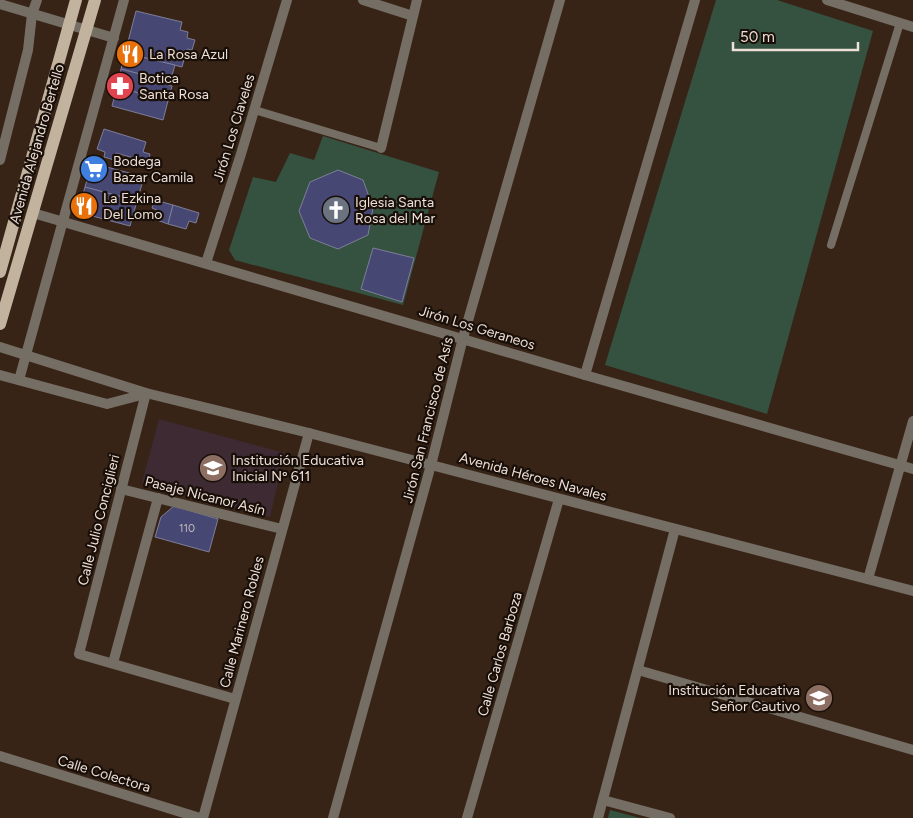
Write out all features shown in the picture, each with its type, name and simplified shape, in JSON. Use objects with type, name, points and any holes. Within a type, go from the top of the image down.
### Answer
[{"type":"main road","name":"Avenida Alejandro Bertello","points":[[0,272],[76,0]]},
{"type":"main road","name":"Avenida Alejandro Bertello","points":[[0,324],[95,0]]},
{"type":"street","points":[[0,160],[28,50],[32,14],[37,0]]},
{"type":"street","points":[[18,380],[124,0]]},
{"type":"street","name":"Jirón Los Claveles","points":[[206,263],[255,110],[287,0]]},
{"type":"street","points":[[363,0],[413,16]]},
{"type":"street","points":[[380,148],[417,0]]},
{"type":"street","name":"Jirón San Francisco de Asís","points":[[334,818],[431,465],[463,338],[560,0]]},
{"type":"street","points":[[585,375],[695,0]]},
{"type":"street","points":[[827,0],[913,27]]},
{"type":"street","points":[[0,4],[114,38]]},
{"type":"street","name":"Jirón Los Geraneos","points":[[33,213],[913,469]]},
{"type":"street","name":"Avenida Héroes Navales","points":[[0,347],[146,393],[308,433],[913,591]]},
{"type":"street","points":[[0,374],[108,404],[146,393]]},
{"type":"street","name":"Calle Julio Conciglieri","points":[[113,663],[79,654],[146,393]]},
{"type":"street","points":[[868,579],[913,421]]},
{"type":"street","name":"Calle Marinero Robles","points":[[201,818],[308,433]]},
{"type":"street","name":"Pasaje Nicanor Asín","points":[[121,489],[282,529]]},
{"type":"street","points":[[158,498],[113,663],[235,699]]},
{"type":"street","name":"Calle Carlos Barboza","points":[[467,818],[559,499]]},
{"type":"street","points":[[598,818],[675,529]]},
{"type":"street","points":[[638,670],[913,750]]},
{"type":"street","name":"Calle Colectora","points":[[0,756],[201,818]]},
{"type":"street","points":[[603,800],[670,818]]},
{"type":"lane","points":[[831,245],[900,23]]},
{"type":"lane","points":[[255,110],[380,148]]},
{"type":"shaded area","name":"Institución Educativa Inicial Nº 611","points":[[159,419],[285,453],[270,517],[142,482]]},
{"type":"green space","points":[[716,0],[777,0],[873,31],[767,414],[605,365]]},
{"type":"green space","points":[[323,136],[439,172],[403,305],[235,260],[229,250],[253,177],[276,182],[290,153],[314,160]]},
{"type":"green space","points":[[610,810],[640,818],[608,818]]},
{"type":"building","points":[[136,11],[182,22],[180,30],[188,32],[187,38],[195,40],[192,50],[187,49],[182,67],[125,53]]},
{"type":"building","points":[[125,53],[175,65],[170,82],[121,69]]},
{"type":"building","points":[[121,69],[170,82],[168,85],[172,86],[168,101],[117,87]]},
{"type":"building","points":[[117,87],[168,101],[163,120],[112,106]]},
{"type":"building","points":[[104,129],[146,142],[143,152],[150,154],[148,162],[116,153],[114,160],[104,157],[105,152],[97,149]]},
{"type":"building","points":[[92,163],[144,177],[137,201],[85,187]]},
{"type":"building","name":"Iglesia Santa Rosa del Mar","points":[[338,170],[363,180],[373,208],[368,235],[338,249],[310,238],[299,211],[310,182]]},
{"type":"building","points":[[85,187],[137,201],[130,226],[81,213],[79,209]]},
{"type":"building","points":[[155,200],[173,205],[168,224],[154,219],[157,210],[152,208]]},
{"type":"building","points":[[173,205],[199,213],[196,223],[189,221],[186,229],[168,224]]},
{"type":"building","points":[[373,248],[414,258],[402,302],[361,289]]},
{"type":"building","points":[[174,506],[218,519],[209,552],[155,537],[161,517]]},
{"type":"place","name":"La Rosa Azul","points":[[130,54]]},
{"type":"place","name":"Botica Santa Rosa","points":[[120,86]]},
{"type":"place","name":"Bodega Bazar Camila","points":[[94,169]]},
{"type":"place","name":"La Ezkina Del Lomo","points":[[84,206]]},
{"type":"place","name":"Iglesia Santa Rosa del Mar","points":[[336,210]]},
{"type":"place","name":"Institución Educativa Inicial Nº 611","points":[[213,468]]},
{"type":"place","name":"Institución Educativa Señor Cautivo","points":[[819,698]]}]
